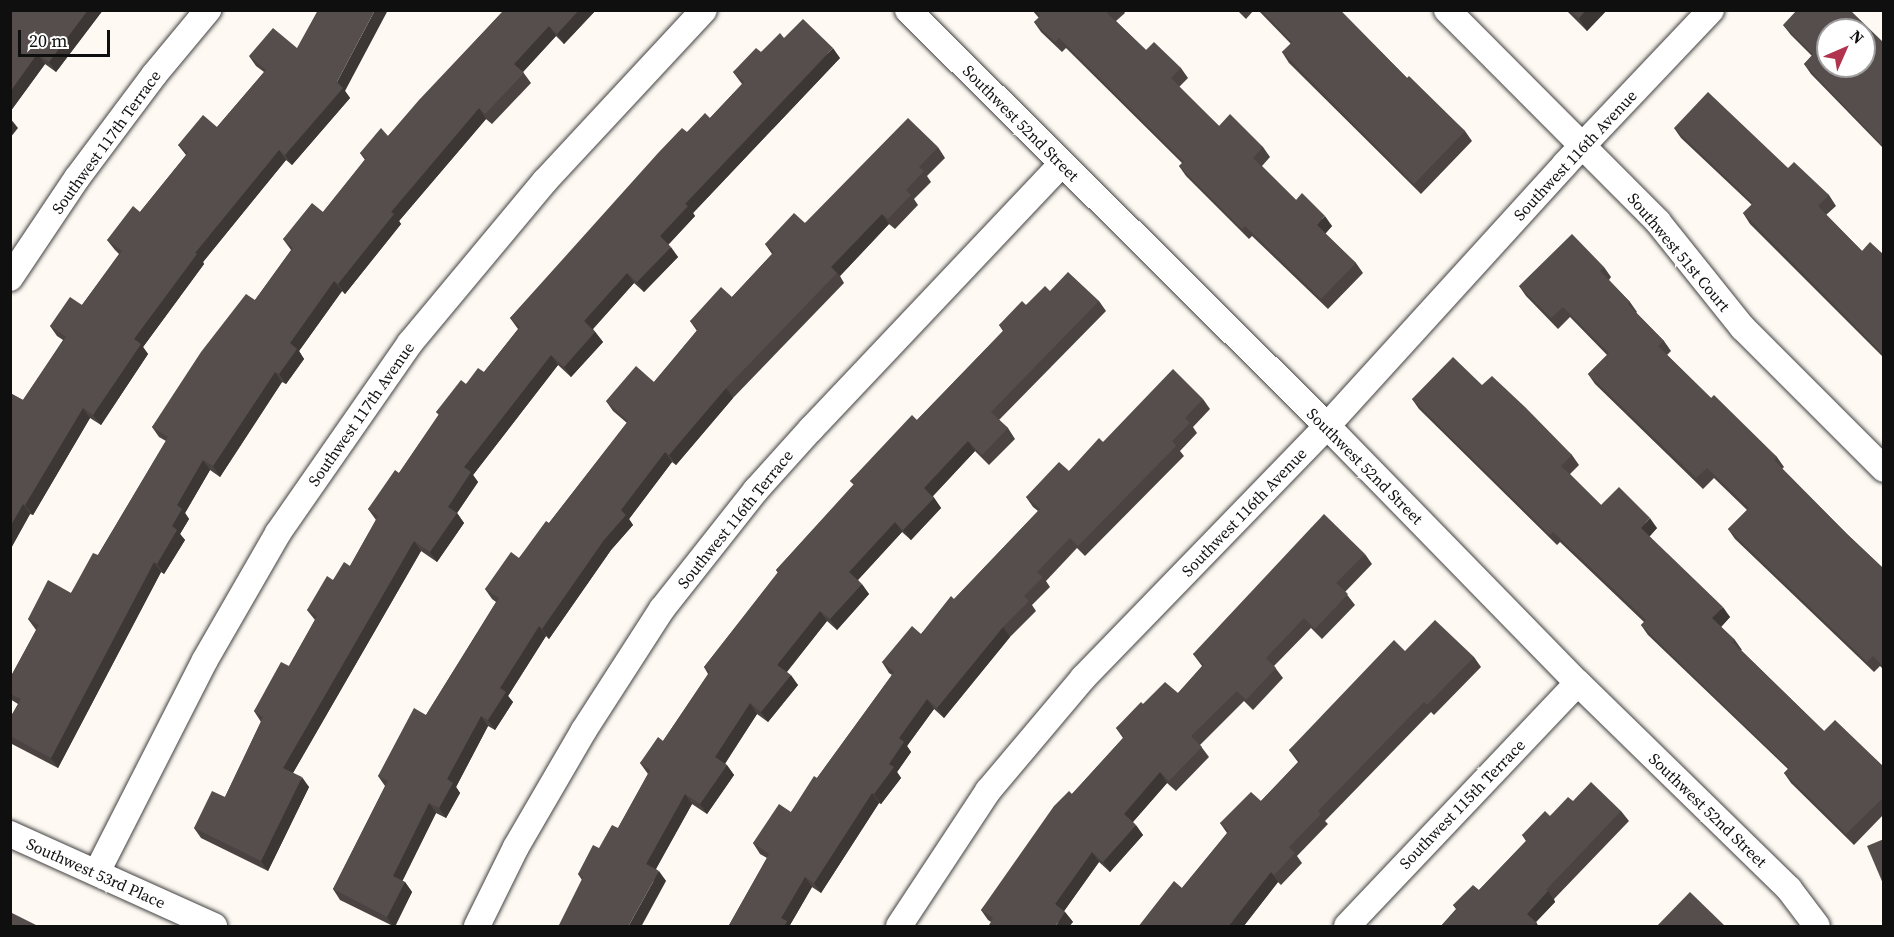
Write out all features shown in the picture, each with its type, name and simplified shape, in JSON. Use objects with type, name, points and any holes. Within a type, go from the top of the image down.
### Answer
[{"type":"street","name":"Southwest 117th Terrace","points":[[10,278],[77,178],[154,75],[208,10]]},
{"type":"street","name":"Southwest 117th Avenue","points":[[97,872],[205,660],[278,532],[410,343],[545,181],[704,10]]},
{"type":"street","name":"Southwest 52nd Street","points":[[908,10],[1327,426],[1578,683],[1789,889],[1817,927]]},
{"type":"street","name":"Southwest 51st Court","points":[[1447,10],[1658,222],[1743,328],[1884,469]]},
{"type":"street","name":"Southwest 116th Avenue","points":[[899,927],[988,791],[1083,678],[1327,426],[1582,146],[1712,10]]},
{"type":"street","name":"Southwest 116th Terrace","points":[[477,927],[516,847],[584,730],[662,609],[756,490],[1062,164]]},
{"type":"street","name":"Southwest 115th Terrace","points":[[1347,927],[1578,683]]},
{"type":"street","name":"Southwest 53rd Place","points":[[10,834],[214,927]]},
{"type":"building","points":[[10,10],[88,10],[49,62],[37,54],[10,92]]},
{"type":"building","points":[[318,10],[375,10],[337,82],[343,88],[285,155],[279,150],[195,253],[197,254],[134,339],[141,344],[93,415],[83,408],[10,527],[10,432],[12,429],[10,428],[10,393],[23,400],[66,337],[50,326],[70,297],[82,305],[122,251],[107,240],[133,206],[140,212],[188,153],[178,145],[203,115],[217,127],[266,70],[249,56],[273,28],[297,48]]},
{"type":"building","points":[[504,10],[579,10],[557,34],[549,26],[514,64],[524,73],[485,114],[479,108],[391,212],[394,214],[338,284],[334,281],[290,343],[297,349],[279,374],[275,372],[213,466],[203,460],[177,505],[182,509],[172,526],[177,530],[157,564],[154,562],[51,758],[10,736],[10,718],[21,699],[10,694],[10,678],[39,625],[28,619],[48,580],[71,593],[93,553],[98,555],[168,437],[152,427],[201,352],[246,294],[255,300],[293,248],[283,239],[312,203],[323,212],[366,158],[360,153],[381,128],[388,136]]},
{"type":"building","points":[[1035,10],[1110,10],[1107,13],[1146,50],[1154,42],[1181,68],[1171,78],[1219,126],[1230,114],[1263,147],[1253,158],[1296,200],[1302,193],[1325,216],[1317,225],[1356,263],[1321,299],[1245,226],[1242,229],[1179,166],[1184,162],[1059,38],[1055,42],[1034,22],[1040,16]]},
{"type":"building","points":[[1261,10],[1340,10],[1407,78],[1409,76],[1465,131],[1414,184],[1282,52],[1292,42]]},
{"type":"building","points":[[1570,10],[1586,10],[1579,18]]},
{"type":"building","points":[[1797,10],[1850,10],[1858,18],[1816,18],[1816,76],[1804,64],[1813,54],[1783,25]]},
{"type":"building","points":[[803,19],[833,48],[685,204],[688,206],[660,236],[671,247],[637,282],[627,273],[584,321],[595,332],[564,367],[551,355],[464,467],[471,472],[448,507],[457,513],[430,552],[414,541],[283,768],[302,777],[261,861],[194,828],[212,791],[225,797],[263,717],[254,711],[281,662],[289,666],[317,616],[307,610],[327,576],[333,580],[344,562],[350,566],[378,516],[368,509],[395,470],[399,473],[439,414],[436,412],[461,380],[466,384],[478,368],[484,372],[520,327],[510,318],[659,152],[682,128],[687,132],[705,113],[710,118],[744,82],[733,72],[756,48],[761,52],[780,33],[784,38]]},
{"type":"building","points":[[1876,35],[1884,43],[1883,146],[1817,78],[1876,78]]},
{"type":"building","points":[[1708,92],[1788,168],[1794,162],[1829,195],[1818,206],[1862,251],[1870,242],[1884,255],[1884,355],[1743,213],[1753,203],[1674,128]]},
{"type":"building","points":[[908,118],[938,147],[919,167],[924,171],[906,190],[911,195],[888,219],[882,214],[831,267],[837,273],[726,388],[669,455],[665,452],[621,510],[626,515],[604,540],[542,629],[539,626],[500,688],[506,692],[488,720],[481,716],[447,779],[453,783],[439,808],[429,803],[393,876],[405,882],[387,917],[333,889],[388,781],[378,776],[414,708],[426,715],[499,598],[485,589],[511,552],[519,558],[546,521],[549,523],[628,421],[606,401],[636,366],[654,382],[698,329],[690,321],[721,287],[732,297],[774,252],[765,244],[794,213],[805,223]]},
{"type":"building","points":[[1572,234],[1604,267],[1600,271],[1630,302],[1628,304],[1664,341],[1658,346],[1711,398],[1714,395],[1777,457],[1774,460],[1884,569],[1884,667],[1873,656],[1867,662],[1728,529],[1749,508],[1707,468],[1696,478],[1588,374],[1609,353],[1563,307],[1551,318],[1519,286]]},
{"type":"building","points":[[1068,272],[1099,301],[991,412],[1008,428],[982,455],[968,441],[924,488],[934,498],[903,530],[895,522],[849,572],[862,584],[830,619],[820,611],[777,665],[791,675],[761,712],[750,703],[715,757],[727,765],[700,804],[685,794],[646,864],[659,871],[628,927],[558,927],[583,877],[578,874],[593,845],[599,848],[612,825],[618,828],[650,770],[640,763],[658,737],[663,741],[710,672],[704,667],[778,572],[776,570],[854,484],[850,481],[912,415],[917,420],[1004,330],[999,325],[1022,301],[1026,305],[1045,286],[1050,291]]},
{"type":"building","points":[[1453,357],[1482,385],[1492,376],[1526,408],[1572,455],[1561,466],[1601,505],[1619,487],[1650,518],[1641,528],[1723,607],[1712,618],[1735,640],[1732,642],[1824,731],[1835,720],[1884,767],[1884,797],[1846,834],[1784,773],[1789,768],[1641,625],[1646,620],[1553,532],[1550,535],[1412,399]]},
{"type":"building","points":[[1173,369],[1203,399],[1185,418],[1190,423],[1172,441],[1176,446],[1078,546],[1070,538],[1037,572],[1043,577],[1024,596],[1029,601],[1003,627],[937,708],[927,699],[899,738],[904,742],[889,764],[894,767],[874,794],[872,793],[814,883],[805,877],[781,918],[787,921],[784,927],[728,927],[769,854],[753,843],[779,804],[791,812],[814,776],[817,778],[894,672],[882,662],[912,626],[921,634],[951,596],[954,599],[1040,509],[1026,497],[1059,462],[1069,471],[1099,438],[1103,442]]},
{"type":"building","points":[[1324,514],[1365,554],[1336,583],[1348,594],[1315,629],[1304,618],[1266,658],[1276,668],[1246,700],[1237,691],[1191,736],[1202,747],[1169,781],[1160,772],[1124,814],[1136,825],[1103,862],[1092,852],[1055,904],[1065,912],[1055,927],[988,927],[993,918],[981,910],[1054,806],[1069,791],[1072,794],[1124,737],[1116,728],[1141,702],[1143,704],[1165,682],[1178,693],[1204,665],[1193,654]]},
{"type":"building","points":[[1435,620],[1474,657],[1427,705],[1424,702],[1318,811],[1321,814],[1289,847],[1295,853],[1274,875],[1271,872],[1228,927],[1138,927],[1174,881],[1182,888],[1229,831],[1220,823],[1251,792],[1261,801],[1300,761],[1289,750],[1394,640],[1405,651]]},
{"type":"building","points":[[1591,782],[1621,811],[1546,890],[1548,891],[1527,914],[1537,923],[1533,927],[1440,927],[1457,909],[1453,905],[1473,885],[1479,890],[1527,840],[1522,835],[1545,811],[1550,816],[1568,797],[1573,801]]},
{"type":"building","points":[[1884,839],[1884,886],[1867,846]]},
{"type":"building","points":[[1690,892],[1726,927],[1656,927]]},
{"type":"building","points":[[10,912],[40,927],[10,927]]}]
